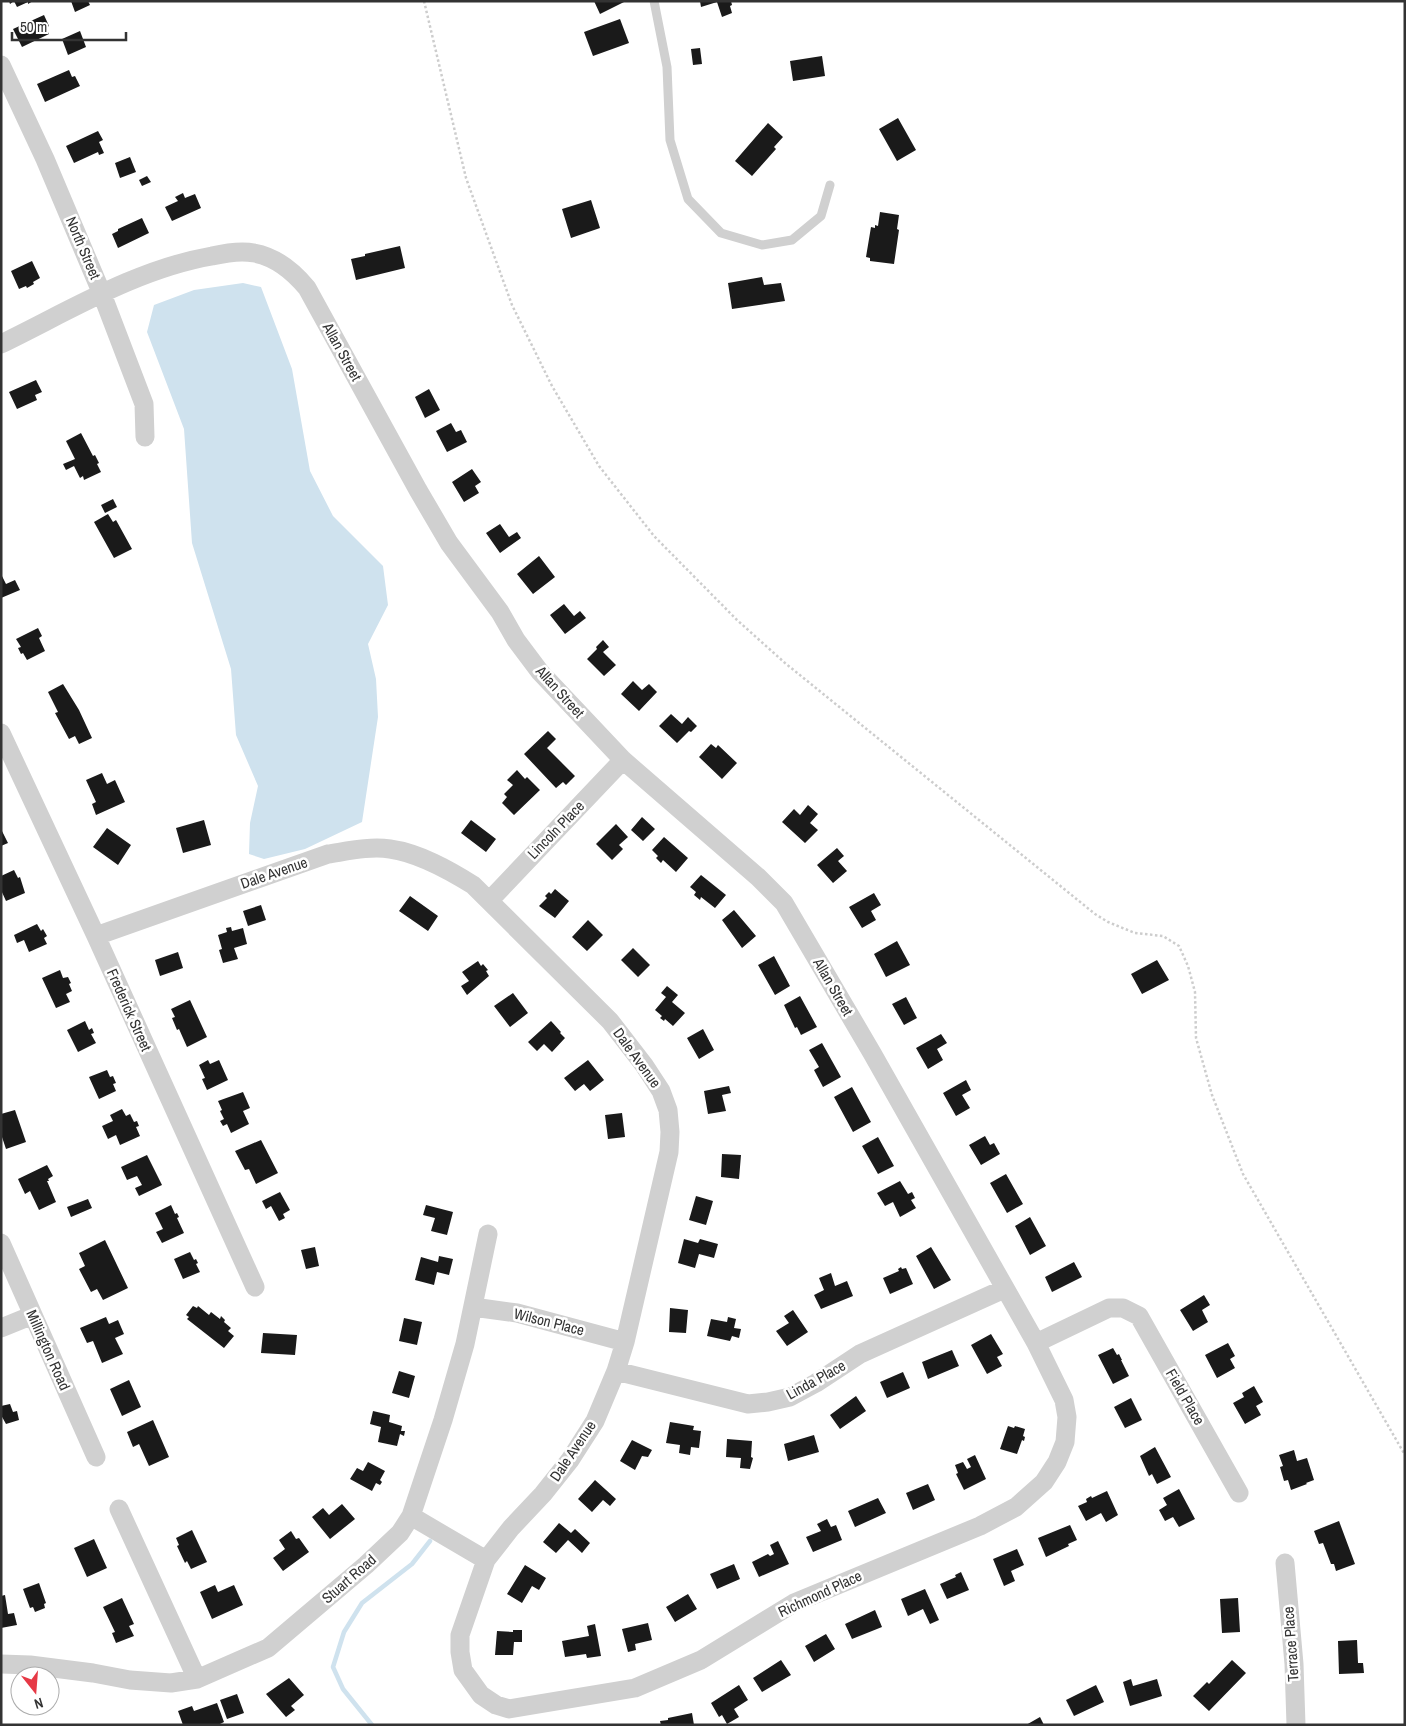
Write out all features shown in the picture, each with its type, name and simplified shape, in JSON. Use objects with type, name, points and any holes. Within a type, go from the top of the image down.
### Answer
[{"type":"street","name":"North Street","points":[[1,65],[45,159],[102,294],[144,404],[145,437]]},
{"type":"street","name":"Allan Street","points":[[1,344],[149,273],[198,258],[230,252],[253,253],[276,260],[295,274],[306,288],[418,490],[449,542],[500,612],[516,640],[540,672],[622,760],[758,876],[784,903],[877,1062],[1036,1343]]},
{"type":"street","name":"Frederick Street","points":[[1,733],[96,936],[255,1288]]},
{"type":"street","name":"Lincoln Place","points":[[490,900],[622,760]]},
{"type":"street","name":"Dale Avenue","points":[[96,936],[328,854],[363,849],[390,849],[450,870],[473,885],[490,900],[610,1021],[661,1091],[668,1110],[669,1152],[616,1371],[595,1421],[570,1460],[486,1560],[460,1635]]},
{"type":"street","name":"Stuart Road","points":[[1,1664],[66,1669],[130,1680],[171,1683],[197,1679],[268,1648],[366,1565],[400,1533],[411,1516],[443,1420],[465,1344],[488,1234]]},
{"type":"street","name":"Millington Road","points":[[1,1243],[96,1457]]},
{"type":"street","name":"Linda Place","points":[[616,1371],[748,1404],[768,1402],[790,1397],[816,1383],[860,1354],[1004,1289]]},
{"type":"street","name":"Wilson Place","points":[[473,1307],[517,1312],[624,1342]]},
{"type":"street","name":"Field Place","points":[[1036,1343],[1109,1308],[1123,1308],[1139,1316],[1239,1493]]},
{"type":"street","points":[[1,1328],[32,1315]]},
{"type":"street","name":"Richmond Place","points":[[460,1635],[463,1670],[481,1695],[509,1709],[635,1688],[701,1660],[794,1603],[980,1526],[1016,1506],[1044,1482],[1057,1462],[1065,1442],[1067,1416],[1064,1400],[1036,1343]]},
{"type":"street","points":[[119,1509],[197,1679]]},
{"type":"street","points":[[411,1516],[486,1560]]},
{"type":"street","name":"Terrace Place","points":[[1284,1563],[1294,1664],[1296,1725]]},
{"type":"lane","points":[[654,1],[667,67],[670,140],[688,199],[721,233],[762,245],[792,240],[821,216],[830,185]]},
{"type":"path","points":[[424,1],[466,178],[512,305],[552,386],[599,466],[654,536],[737,620],[785,663],[1095,914],[1108,922],[1136,933],[1163,936],[1179,946],[1188,966],[1195,992],[1196,1038],[1212,1095],[1243,1174],[1405,1455]]},
{"type":"water","points":[[243,283],[261,287],[292,369],[310,471],[333,516],[383,566],[388,605],[368,644],[376,679],[378,717],[362,822],[305,849],[264,859],[249,854],[250,823],[258,786],[236,735],[231,669],[192,543],[184,429],[147,332],[154,305],[194,290]]},
{"type":"building","points":[[14,1],[33,1],[17,7]]},
{"type":"building","points":[[71,1],[88,1],[90,5],[75,12]]},
{"type":"building","points":[[594,1],[626,1],[600,14]]},
{"type":"building","points":[[700,1],[731,1],[732,13],[722,17],[717,2],[701,7]]},
{"type":"building","points":[[44,15],[49,26],[46,28],[49,34],[22,47],[13,29]]},
{"type":"building","points":[[620,19],[629,43],[593,56],[584,32]]},
{"type":"building","points":[[80,31],[86,47],[68,55],[62,39]]},
{"type":"building","points":[[700,48],[702,64],[693,65],[691,49]]},
{"type":"building","points":[[822,56],[825,76],[793,81],[790,61]]},
{"type":"building","points":[[69,70],[72,77],[75,76],[80,86],[45,102],[37,84]]},
{"type":"building","points":[[898,118],[916,150],[897,161],[879,129]]},
{"type":"building","points":[[768,123],[783,137],[774,147],[776,149],[752,176],[735,161]]},
{"type":"building","points":[[98,131],[103,140],[99,142],[104,153],[99,155],[98,152],[74,163],[66,146]]},
{"type":"building","points":[[130,157],[136,172],[120,178],[115,163]]},
{"type":"building","points":[[147,176],[151,182],[142,186],[139,180]]},
{"type":"building","points":[[183,193],[185,198],[195,194],[201,208],[172,221],[165,207],[178,201],[175,197]]},
{"type":"building","points":[[591,200],[600,228],[571,238],[562,209]]},
{"type":"building","points":[[880,212],[899,215],[897,229],[899,230],[894,264],[870,261],[870,258],[866,257],[871,227],[875,228],[875,225],[878,226]]},
{"type":"building","points":[[142,218],[149,233],[118,248],[112,234],[118,231],[118,229]]},
{"type":"building","points":[[400,246],[405,268],[356,280],[351,259]]},
{"type":"building","points":[[32,261],[40,278],[27,288],[26,286],[19,289],[11,271]]},
{"type":"building","points":[[762,277],[764,285],[781,283],[785,301],[732,309],[728,283]]},
{"type":"building","points":[[36,380],[42,392],[35,395],[37,400],[17,409],[9,392]]},
{"type":"building","points":[[429,389],[440,410],[425,418],[415,397]]},
{"type":"building","points":[[451,423],[456,432],[461,430],[467,442],[447,452],[436,431]]},
{"type":"building","points":[[81,433],[93,456],[95,455],[101,472],[84,480],[83,476],[80,478],[74,466],[66,470],[63,464],[75,459],[66,441]]},
{"type":"building","points":[[472,469],[481,482],[475,486],[479,493],[464,502],[452,482]]},
{"type":"building","points":[[113,499],[117,507],[105,513],[101,505]]},
{"type":"building","points":[[108,514],[113,522],[116,520],[132,549],[114,558],[94,522]]},
{"type":"building","points":[[500,524],[509,537],[517,532],[521,538],[500,553],[486,533]]},
{"type":"building","points":[[539,556],[555,577],[533,594],[517,574]]},
{"type":"building","points":[[1,574],[6,584],[15,580],[20,590],[1,598]]},
{"type":"building","points":[[564,604],[574,616],[580,611],[586,618],[565,634],[550,615]]},
{"type":"building","points":[[38,628],[42,636],[39,638],[45,651],[27,660],[23,653],[21,654],[18,648],[21,647],[16,639]]},
{"type":"building","points":[[603,640],[609,647],[603,652],[616,665],[604,676],[587,659]]},
{"type":"building","points":[[633,681],[642,690],[649,684],[657,692],[639,711],[621,694]]},
{"type":"building","points":[[63,684],[79,710],[92,738],[79,744],[75,736],[69,739],[55,713],[58,712],[48,692]]},
{"type":"building","points":[[671,714],[682,724],[688,717],[697,726],[677,743],[659,726]]},
{"type":"building","points":[[548,731],[556,739],[547,748],[575,776],[566,785],[563,782],[556,788],[524,754]]},
{"type":"building","points":[[711,744],[716,748],[718,745],[737,763],[722,779],[699,757]]},
{"type":"building","points":[[517,770],[525,779],[527,777],[540,790],[514,815],[502,803],[507,797],[504,794],[513,785],[507,780]]},
{"type":"building","points":[[102,773],[107,784],[115,780],[125,802],[96,815],[92,804],[96,802],[86,780]]},
{"type":"building","points":[[808,805],[818,814],[810,823],[818,830],[805,843],[782,822],[794,809],[800,815]]},
{"type":"building","points":[[642,817],[655,829],[643,841],[631,830]]},
{"type":"building","points":[[204,820],[211,845],[183,853],[176,828]]},
{"type":"building","points":[[471,820],[496,839],[486,852],[461,833]]},
{"type":"building","points":[[616,824],[628,837],[619,845],[623,849],[612,860],[596,844]]},
{"type":"building","points":[[107,828],[131,845],[118,865],[93,847]]},
{"type":"building","points":[[1,829],[8,843],[1,846]]},
{"type":"building","points":[[664,837],[688,858],[676,872],[663,860],[661,863],[656,858],[658,856],[652,850]]},
{"type":"building","points":[[837,848],[844,856],[838,861],[847,871],[833,883],[817,865]]},
{"type":"building","points":[[14,870],[18,878],[20,877],[25,893],[6,901],[1,890],[1,876]]},
{"type":"building","points":[[701,875],[726,895],[715,908],[701,897],[700,900],[694,895],[696,892],[690,887]]},
{"type":"building","points":[[555,889],[569,901],[555,918],[539,906],[547,898],[545,896],[549,892],[551,894]]},
{"type":"building","points":[[874,893],[881,905],[871,911],[876,920],[862,928],[849,907]]},
{"type":"building","points":[[410,896],[438,916],[428,931],[399,911]]},
{"type":"building","points":[[261,905],[266,920],[248,926],[243,911]]},
{"type":"building","points":[[734,910],[756,936],[742,948],[722,920]]},
{"type":"building","points":[[588,920],[603,935],[587,951],[572,937]]},
{"type":"building","points":[[37,924],[47,936],[44,938],[47,944],[29,952],[24,940],[17,943],[14,935]]},
{"type":"building","points":[[231,927],[232,931],[243,928],[247,944],[234,948],[238,959],[223,963],[219,950],[222,949],[218,935],[227,932],[226,928]]},
{"type":"building","points":[[897,941],[910,965],[886,977],[874,954]]},
{"type":"building","points":[[633,948],[650,965],[638,977],[621,960]]},
{"type":"building","points":[[178,952],[183,968],[160,976],[155,960]]},
{"type":"building","points":[[774,956],[790,986],[775,995],[758,965]]},
{"type":"building","points":[[1157,960],[1169,980],[1142,994],[1131,974]]},
{"type":"building","points":[[478,961],[481,966],[483,964],[488,970],[486,971],[489,976],[467,995],[461,986],[469,981],[462,972]]},
{"type":"building","points":[[60,970],[63,978],[68,977],[72,991],[66,994],[70,1002],[56,1008],[42,978]]},
{"type":"building","points":[[667,986],[678,995],[672,1002],[685,1013],[673,1026],[665,1019],[664,1021],[660,1018],[662,1016],[655,1010],[666,997],[661,993]]},
{"type":"building","points":[[513,993],[528,1013],[510,1027],[494,1006]]},
{"type":"building","points":[[800,996],[817,1027],[801,1035],[797,1027],[795,1028],[784,1005]]},
{"type":"building","points":[[906,997],[917,1018],[904,1025],[892,1004]]},
{"type":"building","points":[[190,1000],[207,1037],[187,1047],[179,1029],[177,1030],[172,1018],[175,1017],[171,1009]]},
{"type":"building","points":[[85,1021],[89,1030],[92,1028],[94,1033],[91,1034],[96,1043],[78,1052],[67,1030]]},
{"type":"building","points":[[551,1021],[565,1038],[552,1052],[544,1044],[537,1051],[528,1042]]},
{"type":"building","points":[[703,1029],[714,1050],[699,1059],[687,1038]]},
{"type":"building","points":[[941,1034],[947,1043],[937,1049],[943,1060],[928,1069],[916,1048]]},
{"type":"building","points":[[822,1043],[841,1077],[823,1087],[814,1070],[819,1067],[809,1050]]},
{"type":"building","points":[[208,1060],[210,1064],[219,1060],[228,1080],[207,1090],[202,1079],[205,1078],[199,1065]]},
{"type":"building","points":[[588,1060],[604,1080],[590,1091],[584,1084],[575,1091],[564,1078]]},
{"type":"building","points":[[107,1070],[110,1077],[113,1076],[116,1083],[113,1084],[116,1091],[99,1099],[89,1077]]},
{"type":"building","points":[[966,1080],[971,1090],[962,1095],[970,1108],[956,1116],[943,1093]]},
{"type":"building","points":[[729,1086],[731,1093],[722,1095],[726,1111],[708,1114],[704,1091]]},
{"type":"building","points":[[852,1087],[871,1122],[853,1132],[834,1097]]},
{"type":"building","points":[[243,1092],[250,1108],[243,1111],[249,1124],[231,1133],[227,1124],[223,1126],[220,1121],[224,1119],[218,1101]]},
{"type":"building","points":[[122,1109],[126,1116],[130,1114],[134,1122],[137,1121],[139,1126],[136,1127],[140,1136],[120,1145],[116,1135],[108,1139],[102,1126],[113,1121],[110,1115]]},
{"type":"building","points":[[15,1110],[26,1142],[6,1149],[1,1134],[1,1114]]},
{"type":"building","points":[[622,1113],[625,1137],[608,1139],[605,1115]]},
{"type":"building","points":[[985,1136],[990,1145],[994,1143],[1000,1154],[981,1165],[969,1145]]},
{"type":"building","points":[[878,1137],[894,1166],[878,1174],[862,1146]]},
{"type":"building","points":[[261,1140],[278,1173],[256,1184],[249,1169],[245,1170],[235,1151]]},
{"type":"building","points":[[722,1154],[741,1155],[739,1179],[721,1177]]},
{"type":"building","points":[[147,1155],[162,1185],[139,1196],[135,1188],[142,1185],[137,1176],[127,1180],[121,1167]]},
{"type":"building","points":[[47,1165],[53,1176],[47,1181],[56,1202],[39,1210],[30,1191],[25,1194],[18,1179]]},
{"type":"building","points":[[1006,1174],[1023,1204],[1007,1213],[990,1183]]},
{"type":"building","points":[[900,1181],[908,1194],[912,1192],[915,1198],[911,1200],[916,1208],[900,1217],[893,1202],[885,1206],[877,1193]]},
{"type":"building","points":[[280,1192],[290,1210],[283,1214],[285,1218],[279,1221],[271,1206],[266,1209],[262,1201]]},
{"type":"building","points":[[696,1196],[713,1201],[706,1225],[689,1220]]},
{"type":"building","points":[[88,1199],[92,1208],[71,1217],[67,1207]]},
{"type":"building","points":[[171,1205],[175,1214],[177,1213],[179,1217],[177,1218],[184,1233],[162,1243],[156,1232],[163,1229],[155,1213]]},
{"type":"building","points":[[426,1205],[453,1212],[447,1235],[431,1231],[435,1218],[423,1215]]},
{"type":"building","points":[[1030,1217],[1046,1246],[1030,1255],[1015,1226]]},
{"type":"building","points":[[684,1239],[698,1243],[700,1239],[718,1244],[714,1258],[699,1254],[695,1268],[678,1263]]},
{"type":"building","points":[[105,1240],[128,1288],[103,1300],[97,1289],[91,1292],[79,1269],[85,1266],[79,1253]]},
{"type":"building","points":[[315,1247],[319,1266],[306,1269],[301,1250]]},
{"type":"building","points":[[931,1247],[951,1280],[934,1289],[916,1256]]},
{"type":"building","points":[[190,1252],[198,1263],[196,1264],[200,1272],[183,1279],[174,1259]]},
{"type":"building","points":[[439,1256],[453,1259],[449,1275],[437,1272],[434,1285],[415,1280],[421,1257],[438,1262]]},
{"type":"building","points":[[1074,1262],[1082,1277],[1052,1292],[1045,1277]]},
{"type":"building","points":[[901,1267],[902,1269],[906,1268],[913,1284],[890,1294],[883,1278],[899,1271],[898,1269]]},
{"type":"building","points":[[831,1273],[835,1286],[847,1281],[853,1296],[821,1309],[814,1295],[824,1290],[819,1278]]},
{"type":"building","points":[[1204,1295],[1210,1305],[1202,1310],[1208,1322],[1193,1331],[1180,1310]]},
{"type":"building","points":[[193,1306],[197,1308],[198,1306],[209,1315],[211,1312],[220,1319],[221,1316],[225,1320],[224,1322],[231,1328],[228,1331],[234,1336],[224,1348],[187,1319],[189,1317],[186,1315]]},
{"type":"building","points":[[670,1308],[688,1310],[686,1333],[669,1332]]},
{"type":"building","points":[[793,1310],[808,1332],[787,1346],[776,1331],[789,1323],[784,1316]]},
{"type":"building","points":[[106,1317],[109,1324],[118,1320],[124,1334],[115,1338],[123,1354],[102,1363],[93,1341],[87,1343],[80,1328]]},
{"type":"building","points":[[728,1317],[736,1319],[734,1328],[741,1329],[739,1338],[732,1336],[730,1341],[707,1336],[711,1319],[727,1322]]},
{"type":"building","points":[[404,1318],[422,1322],[417,1345],[399,1341]]},
{"type":"building","points":[[263,1333],[297,1335],[295,1355],[261,1353]]},
{"type":"building","points":[[991,1334],[1003,1354],[997,1357],[1002,1366],[987,1374],[971,1345]]},
{"type":"building","points":[[1228,1343],[1235,1356],[1230,1359],[1235,1368],[1217,1378],[1205,1355]]},
{"type":"building","points":[[1113,1348],[1117,1355],[1119,1354],[1129,1376],[1113,1384],[1098,1355]]},
{"type":"building","points":[[952,1350],[959,1366],[928,1379],[922,1362]]},
{"type":"building","points":[[399,1371],[415,1376],[409,1398],[392,1393]]},
{"type":"building","points":[[903,1372],[910,1388],[887,1398],[880,1382]]},
{"type":"building","points":[[129,1380],[141,1407],[122,1416],[110,1389]]},
{"type":"building","points":[[1254,1386],[1263,1402],[1256,1406],[1261,1415],[1245,1424],[1233,1403],[1244,1397],[1242,1393]]},
{"type":"building","points":[[856,1396],[866,1411],[840,1429],[830,1415]]},
{"type":"building","points":[[1131,1398],[1142,1420],[1125,1428],[1114,1407]]},
{"type":"building","points":[[10,1404],[13,1412],[17,1411],[19,1420],[6,1424],[1,1415],[1,1406]]},
{"type":"building","points":[[373,1411],[390,1415],[389,1422],[402,1426],[401,1431],[405,1431],[404,1436],[400,1434],[397,1446],[378,1442],[381,1427],[370,1424]]},
{"type":"building","points":[[153,1420],[169,1457],[149,1466],[139,1444],[133,1447],[127,1432]]},
{"type":"building","points":[[670,1422],[694,1426],[693,1430],[701,1431],[699,1448],[691,1447],[690,1455],[679,1453],[680,1445],[666,1443]]},
{"type":"building","points":[[1008,1426],[1025,1429],[1024,1441],[1022,1440],[1017,1454],[1000,1449]]},
{"type":"building","points":[[814,1435],[819,1452],[788,1461],[784,1444]]},
{"type":"building","points":[[727,1439],[752,1441],[751,1457],[753,1458],[750,1469],[740,1468],[741,1458],[726,1457]]},
{"type":"building","points":[[632,1440],[652,1450],[648,1457],[642,1456],[635,1470],[620,1461]]},
{"type":"building","points":[[1155,1447],[1171,1477],[1157,1484],[1152,1474],[1149,1476],[1140,1456]]},
{"type":"building","points":[[1294,1450],[1297,1461],[1307,1458],[1314,1480],[1291,1490],[1288,1480],[1284,1481],[1280,1467],[1283,1466],[1279,1455]]},
{"type":"building","points":[[975,1455],[986,1479],[964,1490],[956,1474],[958,1473],[955,1465],[963,1462],[967,1469],[971,1467],[967,1459]]},
{"type":"building","points":[[368,1462],[385,1471],[380,1480],[382,1482],[380,1485],[376,1483],[372,1491],[350,1479],[357,1468],[363,1471]]},
{"type":"building","points":[[595,1480],[616,1499],[610,1506],[603,1500],[592,1512],[578,1499]]},
{"type":"building","points":[[928,1484],[935,1500],[913,1510],[906,1493]]},
{"type":"building","points":[[1179,1489],[1195,1519],[1179,1527],[1173,1517],[1165,1521],[1159,1510],[1167,1505],[1163,1498]]},
{"type":"building","points":[[1107,1491],[1118,1515],[1106,1522],[1101,1513],[1086,1521],[1078,1506],[1087,1502],[1086,1499],[1091,1496],[1092,1498]]},
{"type":"building","points":[[878,1498],[886,1513],[855,1527],[848,1511]]},
{"type":"building","points":[[342,1504],[355,1519],[330,1539],[312,1517],[323,1508],[329,1515]]},
{"type":"building","points":[[827,1519],[831,1527],[836,1525],[842,1540],[813,1552],[806,1537],[821,1531],[817,1524]]},
{"type":"building","points":[[1339,1521],[1355,1564],[1336,1571],[1334,1564],[1331,1564],[1323,1543],[1319,1544],[1314,1531]]},
{"type":"building","points":[[559,1523],[571,1533],[575,1529],[590,1543],[582,1553],[568,1540],[556,1553],[543,1542]]},
{"type":"building","points":[[1070,1525],[1077,1540],[1046,1557],[1038,1538]]},
{"type":"building","points":[[192,1530],[207,1562],[191,1569],[187,1561],[185,1563],[177,1546],[179,1545],[176,1538]]},
{"type":"building","points":[[291,1531],[296,1539],[299,1538],[309,1552],[283,1571],[273,1558],[285,1549],[279,1540]]},
{"type":"building","points":[[94,1539],[107,1568],[87,1577],[74,1548]]},
{"type":"building","points":[[778,1541],[789,1564],[759,1577],[752,1562],[768,1554],[770,1556],[774,1554],[770,1545]]},
{"type":"building","points":[[1017,1549],[1024,1565],[1011,1571],[1015,1581],[1004,1586],[993,1559]]},
{"type":"building","points":[[734,1564],[740,1579],[717,1589],[710,1574]]},
{"type":"building","points":[[525,1565],[546,1578],[539,1590],[532,1586],[522,1603],[507,1594]]},
{"type":"building","points":[[961,1572],[969,1590],[947,1599],[940,1584],[956,1577],[955,1575]]},
{"type":"building","points":[[39,1583],[46,1603],[44,1604],[45,1608],[35,1612],[33,1607],[30,1608],[23,1589]]},
{"type":"building","points":[[215,1585],[218,1592],[234,1585],[243,1605],[212,1619],[200,1592]]},
{"type":"building","points":[[925,1589],[939,1620],[930,1624],[923,1609],[908,1616],[901,1599]]},
{"type":"building","points":[[688,1594],[697,1609],[675,1622],[666,1607]]},
{"type":"building","points":[[5,1595],[8,1614],[14,1613],[17,1625],[1,1628],[1,1596]]},
{"type":"building","points":[[122,1598],[134,1624],[129,1626],[134,1636],[116,1643],[112,1633],[115,1632],[103,1607]]},
{"type":"building","points":[[1238,1598],[1240,1632],[1222,1633],[1220,1599]]},
{"type":"building","points":[[875,1610],[882,1627],[852,1639],[845,1624]]},
{"type":"building","points":[[648,1623],[652,1640],[635,1644],[636,1650],[628,1652],[622,1629]]},
{"type":"building","points":[[595,1624],[601,1656],[587,1658],[586,1654],[565,1657],[562,1641],[589,1636],[587,1626]]},
{"type":"building","points":[[513,1630],[522,1630],[522,1642],[514,1642],[513,1655],[495,1655],[497,1631],[513,1632]]},
{"type":"building","points":[[826,1634],[835,1649],[814,1662],[805,1646]]},
{"type":"building","points":[[1357,1640],[1358,1663],[1363,1663],[1364,1673],[1339,1674],[1338,1641]]},
{"type":"building","points":[[781,1660],[791,1675],[762,1692],[753,1678]]},
{"type":"building","points":[[1232,1660],[1246,1673],[1209,1711],[1193,1696],[1207,1682],[1209,1684]]},
{"type":"building","points":[[289,1678],[304,1695],[291,1706],[295,1710],[286,1717],[266,1694]]},
{"type":"building","points":[[1131,1679],[1133,1686],[1157,1679],[1162,1696],[1130,1706],[1123,1682]]},
{"type":"building","points":[[739,1685],[748,1700],[734,1709],[739,1717],[727,1724],[722,1715],[719,1717],[711,1703]]},
{"type":"building","points":[[1096,1685],[1104,1702],[1074,1716],[1066,1700]]},
{"type":"building","points":[[237,1694],[244,1713],[227,1719],[220,1700]]},
{"type":"building","points":[[217,1703],[224,1722],[218,1725],[183,1725],[178,1711],[192,1706],[194,1711]]},
{"type":"building","points":[[692,1713],[694,1725],[661,1725],[660,1721]]},
{"type":"building","points":[[1040,1717],[1044,1725],[1026,1725]]},
{"type":"waterway","points":[[372,1725],[343,1689],[333,1667],[344,1632],[362,1603],[412,1564],[430,1541]]}]
